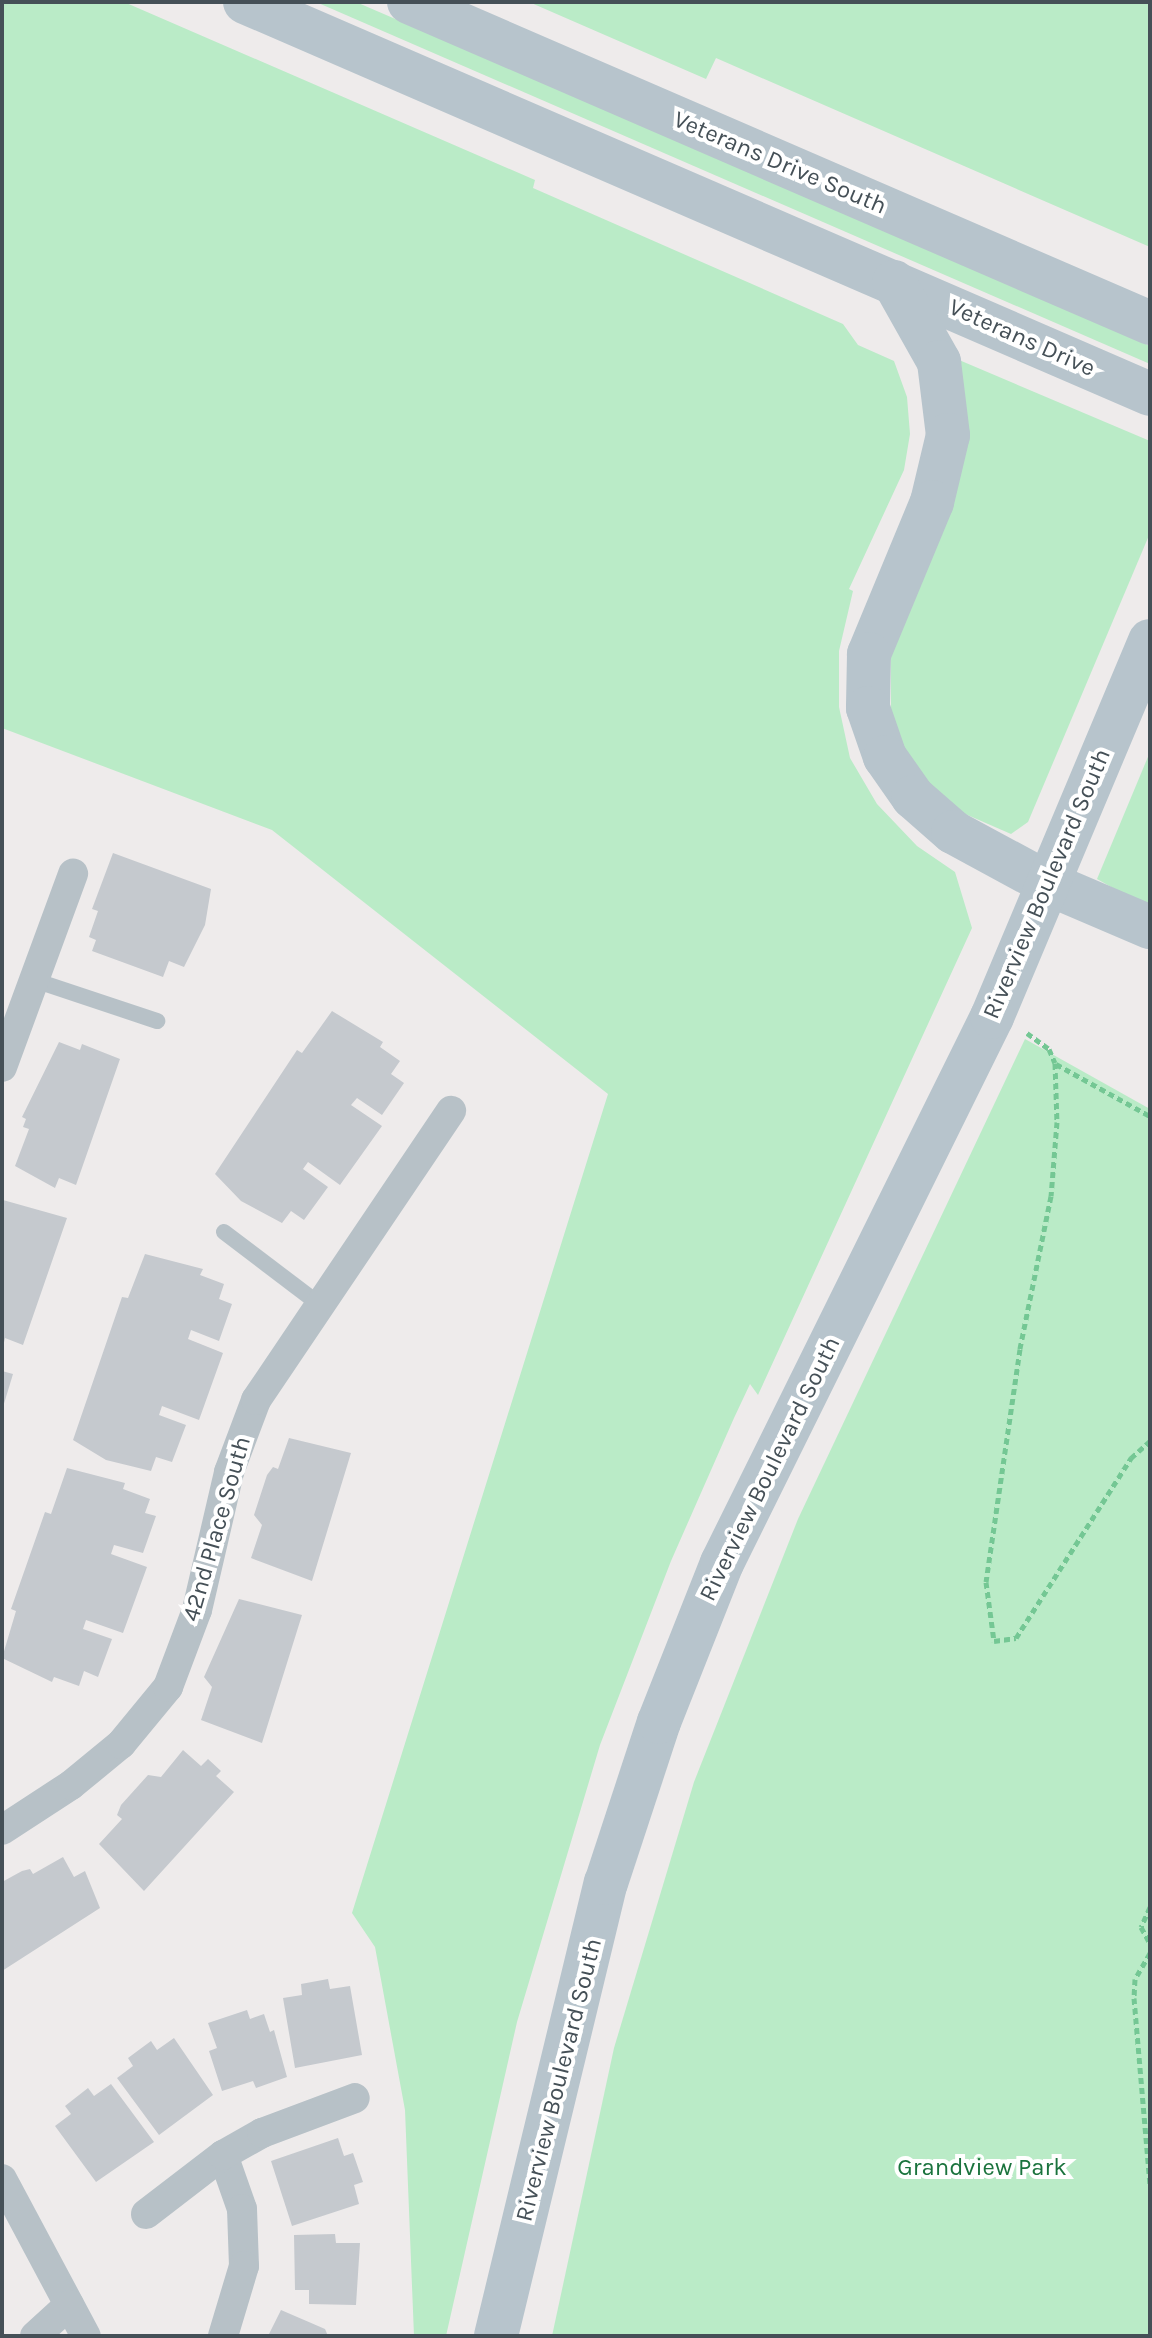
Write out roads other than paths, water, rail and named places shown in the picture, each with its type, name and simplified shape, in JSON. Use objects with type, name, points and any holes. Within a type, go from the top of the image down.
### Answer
[{"type":"main road","points":[[245,2],[894,282],[939,362],[948,435],[932,502],[869,654],[868,708],[885,757],[931,815],[1049,884],[1150,927]]},
{"type":"main road","name":"Veterans Drive South","points":[[409,2],[1150,323]]},
{"type":"main road","name":"Veterans Drive","points":[[894,282],[1150,394]]},
{"type":"main road","name":"Riverview Boulevard South","points":[[496,2336],[606,1883],[659,1722],[722,1563],[992,1017],[1150,641]]},
{"type":"street","points":[[2,1067],[73,874]]},
{"type":"street","name":"42nd Place South","points":[[2,1830],[71,1785],[121,1744],[168,1687],[197,1610],[229,1472],[256,1400],[451,1111]]},
{"type":"street","points":[[146,2214],[223,2155],[300,2116],[355,2098]]},
{"type":"street","points":[[223,2155],[242,2209],[244,2266],[223,2336]]},
{"type":"street","points":[[2,2179],[86,2336]]},
{"type":"street","points":[[35,2336],[69,2305]]},
{"type":"lane","points":[[34,980],[157,1021]]},
{"type":"lane","points":[[224,1232],[320,1305]]},
{"type":"park label","name":"Grandview Park","points":[[982,2168]]}]
